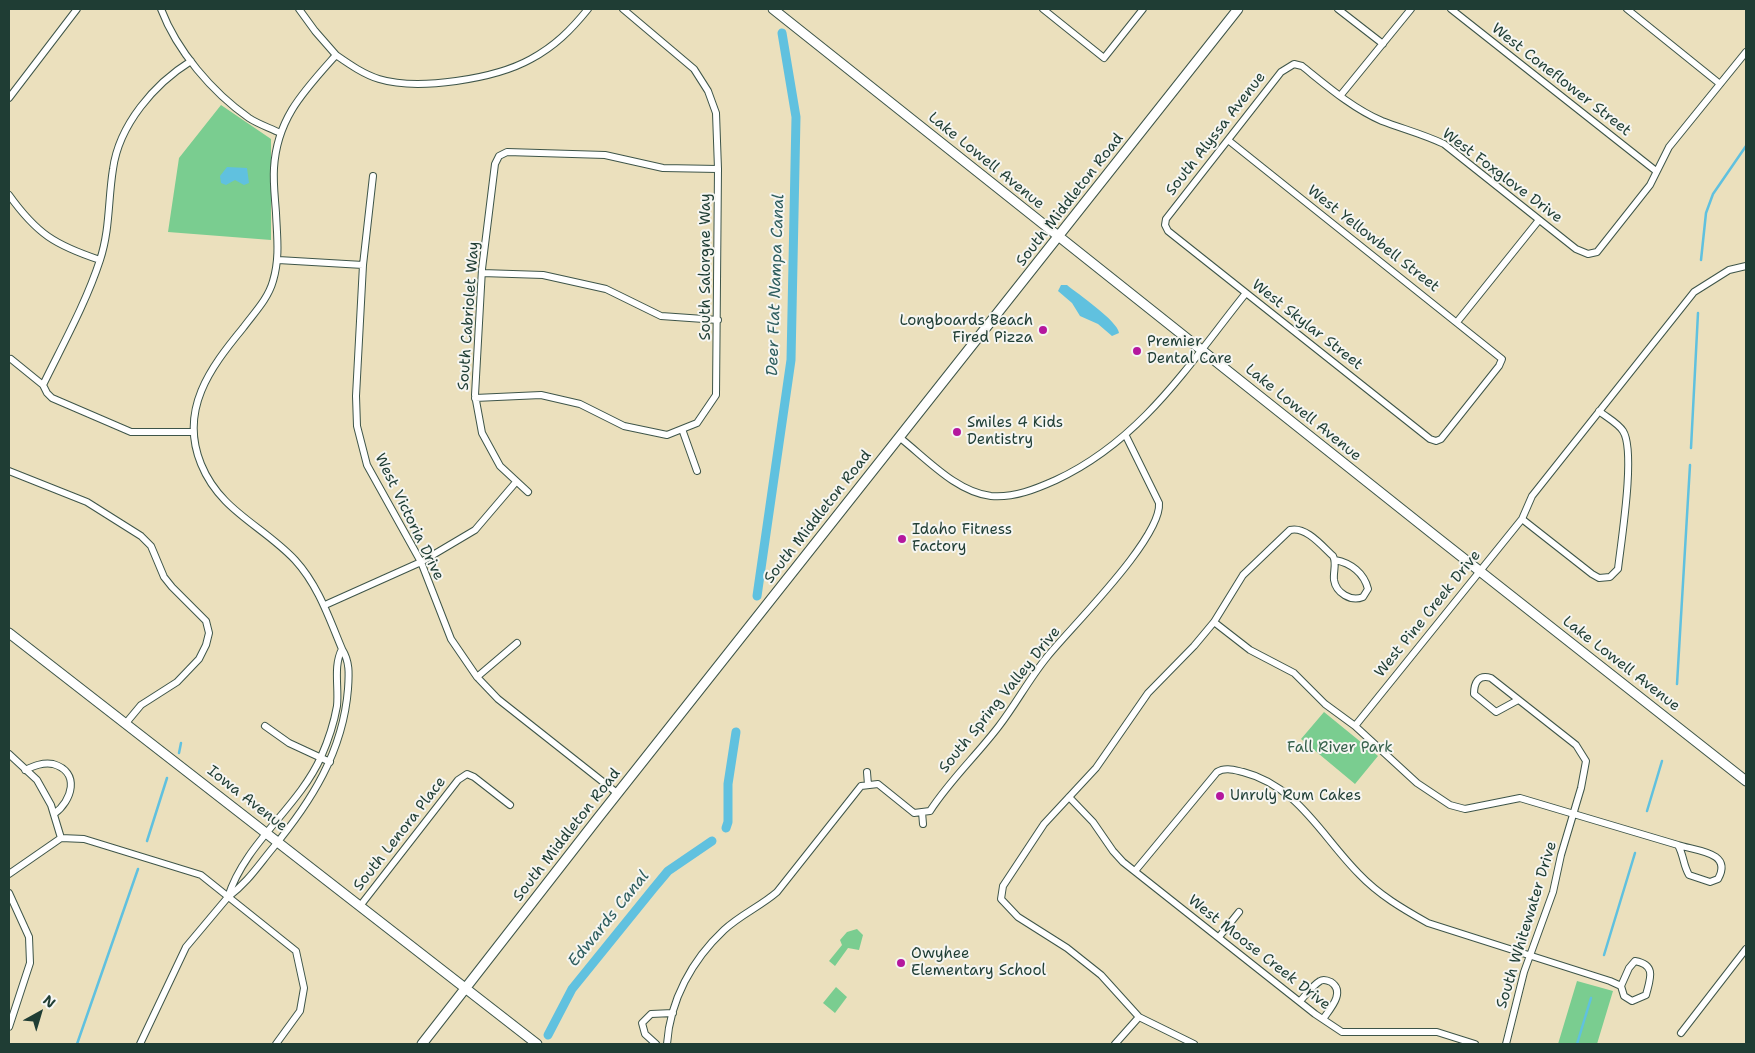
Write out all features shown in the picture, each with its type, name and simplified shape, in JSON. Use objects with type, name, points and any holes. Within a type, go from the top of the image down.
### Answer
[{"type":"main road","name":"Lake Lowell Avenue","points":[[773,9],[1746,781]]},
{"type":"main road","name":"South Middleton Road","points":[[422,1044],[617,793],[1238,9]]},
{"type":"main road","name":"Iowa Avenue","points":[[9,634],[268,832],[537,1044]]},
{"type":"street","points":[[9,98],[77,9]]},
{"type":"street","points":[[161,9],[167,23],[191,61],[224,97],[250,119],[280,133]]},
{"type":"street","points":[[299,9],[336,55],[356,69],[380,79],[406,83],[476,78],[530,60],[570,32],[588,9]]},
{"type":"street","name":"South Salorgne Way","points":[[476,398],[541,395],[580,404],[624,426],[667,435],[697,423],[716,395],[718,169],[716,114],[708,91],[694,69],[623,9]]},
{"type":"street","points":[[1042,9],[1104,58],[1142,9]]},
{"type":"street","points":[[1338,9],[1383,44]]},
{"type":"street","points":[[1340,96],[1411,9]]},
{"type":"street","name":"West Coneflower Street","points":[[1450,9],[1656,171]]},
{"type":"street","points":[[1627,9],[1720,84]]},
{"type":"street","points":[[1656,171],[1669,147],[1746,52]]},
{"type":"street","points":[[140,1044],[186,947],[228,897],[244,885],[311,796],[330,762],[342,734],[346,708],[348,659],[342,649],[325,605],[296,561],[278,543],[238,515],[220,497],[210,483],[200,462],[194,432],[196,405],[209,372],[261,306],[273,283],[278,260],[274,168],[280,133],[291,109],[336,55]]},
{"type":"street","points":[[43,385],[100,260],[110,213],[113,168],[120,142],[134,118],[161,83],[191,61]]},
{"type":"street","name":"West Foxglove Drive","points":[[1294,64],[1302,66],[1359,109],[1382,121],[1424,134],[1444,144],[1576,250],[1588,254],[1597,252],[1650,185],[1656,171]]},
{"type":"street","name":"South Alyssa Avenue","points":[[1165,225],[1166,219],[1281,72],[1294,64]]},
{"type":"street","name":"West Yellowbell Street","points":[[1228,140],[1502,359]]},
{"type":"street","name":"South Cabriolet Way","points":[[528,492],[500,466],[482,433],[476,398],[482,272],[495,164],[499,156],[507,152],[605,155],[663,168],[718,169]]},
{"type":"street","name":"West Victoria Drive","points":[[373,176],[363,265],[357,426],[367,465],[421,562],[451,639],[477,677],[498,699],[617,793]]},
{"type":"street","points":[[9,195],[21,212],[50,239],[64,248],[100,260]]},
{"type":"street","points":[[1458,322],[1539,220]]},
{"type":"street","name":"West Skylar Street","points":[[1165,225],[1168,231],[1430,439],[1436,441],[1441,439],[1499,366],[1502,359]]},
{"type":"street","points":[[278,260],[363,265]]},
{"type":"street","name":"West Pine Creek Drive","points":[[1355,726],[1522,519],[1532,496],[1694,292],[1729,270],[1746,266]]},
{"type":"street","points":[[482,272],[543,275],[606,289],[661,316],[718,320]]},
{"type":"street","points":[[899,437],[968,489],[990,496],[1015,496],[1043,486],[1102,455],[1126,436],[1154,408],[1246,293]]},
{"type":"street","points":[[11,359],[43,385],[46,393],[52,398],[131,432],[194,432]]},
{"type":"street","points":[[1522,519],[1599,578],[1610,577],[1618,569],[1628,468],[1627,440],[1622,430],[1599,411]]},
{"type":"street","points":[[682,428],[697,471]]},
{"type":"street","name":"South Spring Valley Drive","points":[[922,812],[930,811],[945,788],[999,727],[1047,657],[1082,620],[1152,530],[1160,511],[1159,503],[1126,436]]},
{"type":"street","points":[[9,471],[31,482],[87,502],[141,536],[151,546],[168,582],[206,621],[209,633],[200,659],[177,682],[141,704],[126,723]]},
{"type":"street","points":[[325,605],[421,562],[475,530],[516,482]]},
{"type":"street","points":[[1194,1044],[1139,1017],[1101,975],[1067,948],[1018,917],[1001,898],[1003,886],[1039,832],[1096,768],[1148,693],[1194,646],[1214,622],[1243,575],[1290,530],[1298,529],[1306,533],[1335,560],[1349,565],[1366,579],[1368,589],[1363,597],[1352,599],[1344,595],[1336,586],[1334,580],[1335,560]]},
{"type":"street","points":[[1214,622],[1250,650],[1294,674],[1325,704],[1355,726],[1417,783],[1450,804],[1470,808],[1520,798],[1715,856],[1721,862],[1722,871],[1718,879],[1710,882],[1689,875],[1684,867],[1684,855],[1678,845]]},
{"type":"street","points":[[477,677],[517,643]]},
{"type":"street","points":[[228,897],[234,878],[292,803],[320,758],[331,731],[336,706],[337,659],[342,649]]},
{"type":"street","name":"South Whitewater Drive","points":[[1506,1044],[1530,956],[1553,892],[1586,760],[1576,745],[1491,678],[1485,676],[1479,678],[1474,686],[1474,694],[1496,712],[1518,700]]},
{"type":"street","points":[[336,706],[346,708]]},
{"type":"street","points":[[265,726],[289,743],[330,762]]},
{"type":"street","points":[[9,754],[37,780],[54,814],[61,838]]},
{"type":"street","points":[[25,770],[38,765],[52,764],[67,774],[71,785],[70,797],[54,814]]},
{"type":"street","points":[[1135,871],[1217,772],[1224,769],[1239,771],[1260,776],[1293,801],[1324,831],[1360,875],[1402,908],[1428,923],[1621,986]]},
{"type":"street","points":[[867,772],[868,785]]},
{"type":"street","name":"South Lenora Place","points":[[360,906],[458,780],[466,774],[474,777],[510,805]]},
{"type":"street","points":[[667,1044],[679,989],[696,960],[725,929],[763,904],[777,892],[861,786],[878,784],[914,813],[922,812],[923,824]]},
{"type":"street","name":"West Moose Creek Drive","points":[[1069,797],[1093,822],[1113,851],[1135,871],[1342,1032],[1438,1032],[1475,1044]]},
{"type":"street","points":[[9,874],[61,838],[84,839],[201,875],[296,951],[304,988],[300,1011],[276,1044]]},
{"type":"street","points":[[9,894],[30,937],[30,962],[9,1027]]},
{"type":"street","points":[[1220,938],[1239,912]]},
{"type":"street","points":[[1681,1033],[1746,949]]},
{"type":"street","points":[[1635,962],[1644,963],[1649,968],[1651,975],[1646,995],[1640,1000],[1632,1001],[1624,996],[1621,986],[1629,968],[1635,962]]},
{"type":"street","points":[[1300,1001],[1320,981],[1326,980],[1333,983],[1337,989],[1337,997],[1323,1019]]},
{"type":"street","points":[[656,1044],[644,1034],[642,1023],[651,1014],[673,1013]]},
{"type":"street","points":[[1114,1044],[1139,1017]]},
{"type":"green space","points":[[221,105],[271,139],[271,240],[168,232],[179,158]]},
{"type":"green space","name":"Fall River Park","points":[[1324,712],[1378,756],[1355,784],[1301,739]]},
{"type":"green space","points":[[857,929],[863,935],[859,950],[848,948],[835,966],[829,961],[842,945],[840,940],[847,932]]},
{"type":"green space","points":[[1577,981],[1613,991],[1597,1044],[1558,1044]]},
{"type":"green space","points":[[836,987],[847,997],[835,1013],[823,1003]]},
{"type":"water","points":[[227,167],[247,168],[249,183],[244,185],[235,180],[226,185],[221,183],[220,176]]},
{"type":"water","points":[[1061,285],[1067,285],[1097,308],[1112,322],[1119,333],[1112,336],[1098,324],[1080,316],[1072,303],[1058,291]]},
{"type":"waterway","name":"Deer Flat Nampa Canal","points":[[757,596],[791,360],[796,117],[782,33]]},
{"type":"waterway","points":[[1701,260],[1706,213],[1713,194],[1746,146]]},
{"type":"waterway","points":[[1691,448],[1698,313]]},
{"type":"waterway","points":[[1677,684],[1690,465]]},
{"type":"waterway","name":"Edwards Canal","points":[[726,828],[728,822],[728,784],[736,732]]},
{"type":"waterway","points":[[179,753],[181,743]]},
{"type":"waterway","points":[[1647,811],[1662,761]]},
{"type":"waterway","points":[[147,841],[167,778]]},
{"type":"waterway","name":"Edwards Canal","points":[[548,1035],[572,989],[668,871],[712,841]]},
{"type":"waterway","points":[[1604,955],[1635,853]]},
{"type":"waterway","points":[[77,1044],[138,869]]},
{"type":"waterway","points":[[1577,1044],[1591,998]]},
{"type":"place","name":"Longboards Beach Fired Pizza","points":[[1043,330]]},
{"type":"place","name":"Premier Dental Care","points":[[1137,351]]},
{"type":"place","name":"Smiles 4 Kids Dentistry","points":[[957,432]]},
{"type":"place","name":"Idaho Fitness Factory","points":[[902,539]]},
{"type":"place","name":"Unruly Rum Cakes","points":[[1220,796]]},
{"type":"place","name":"Owyhee Elementary School","points":[[901,963]]}]
